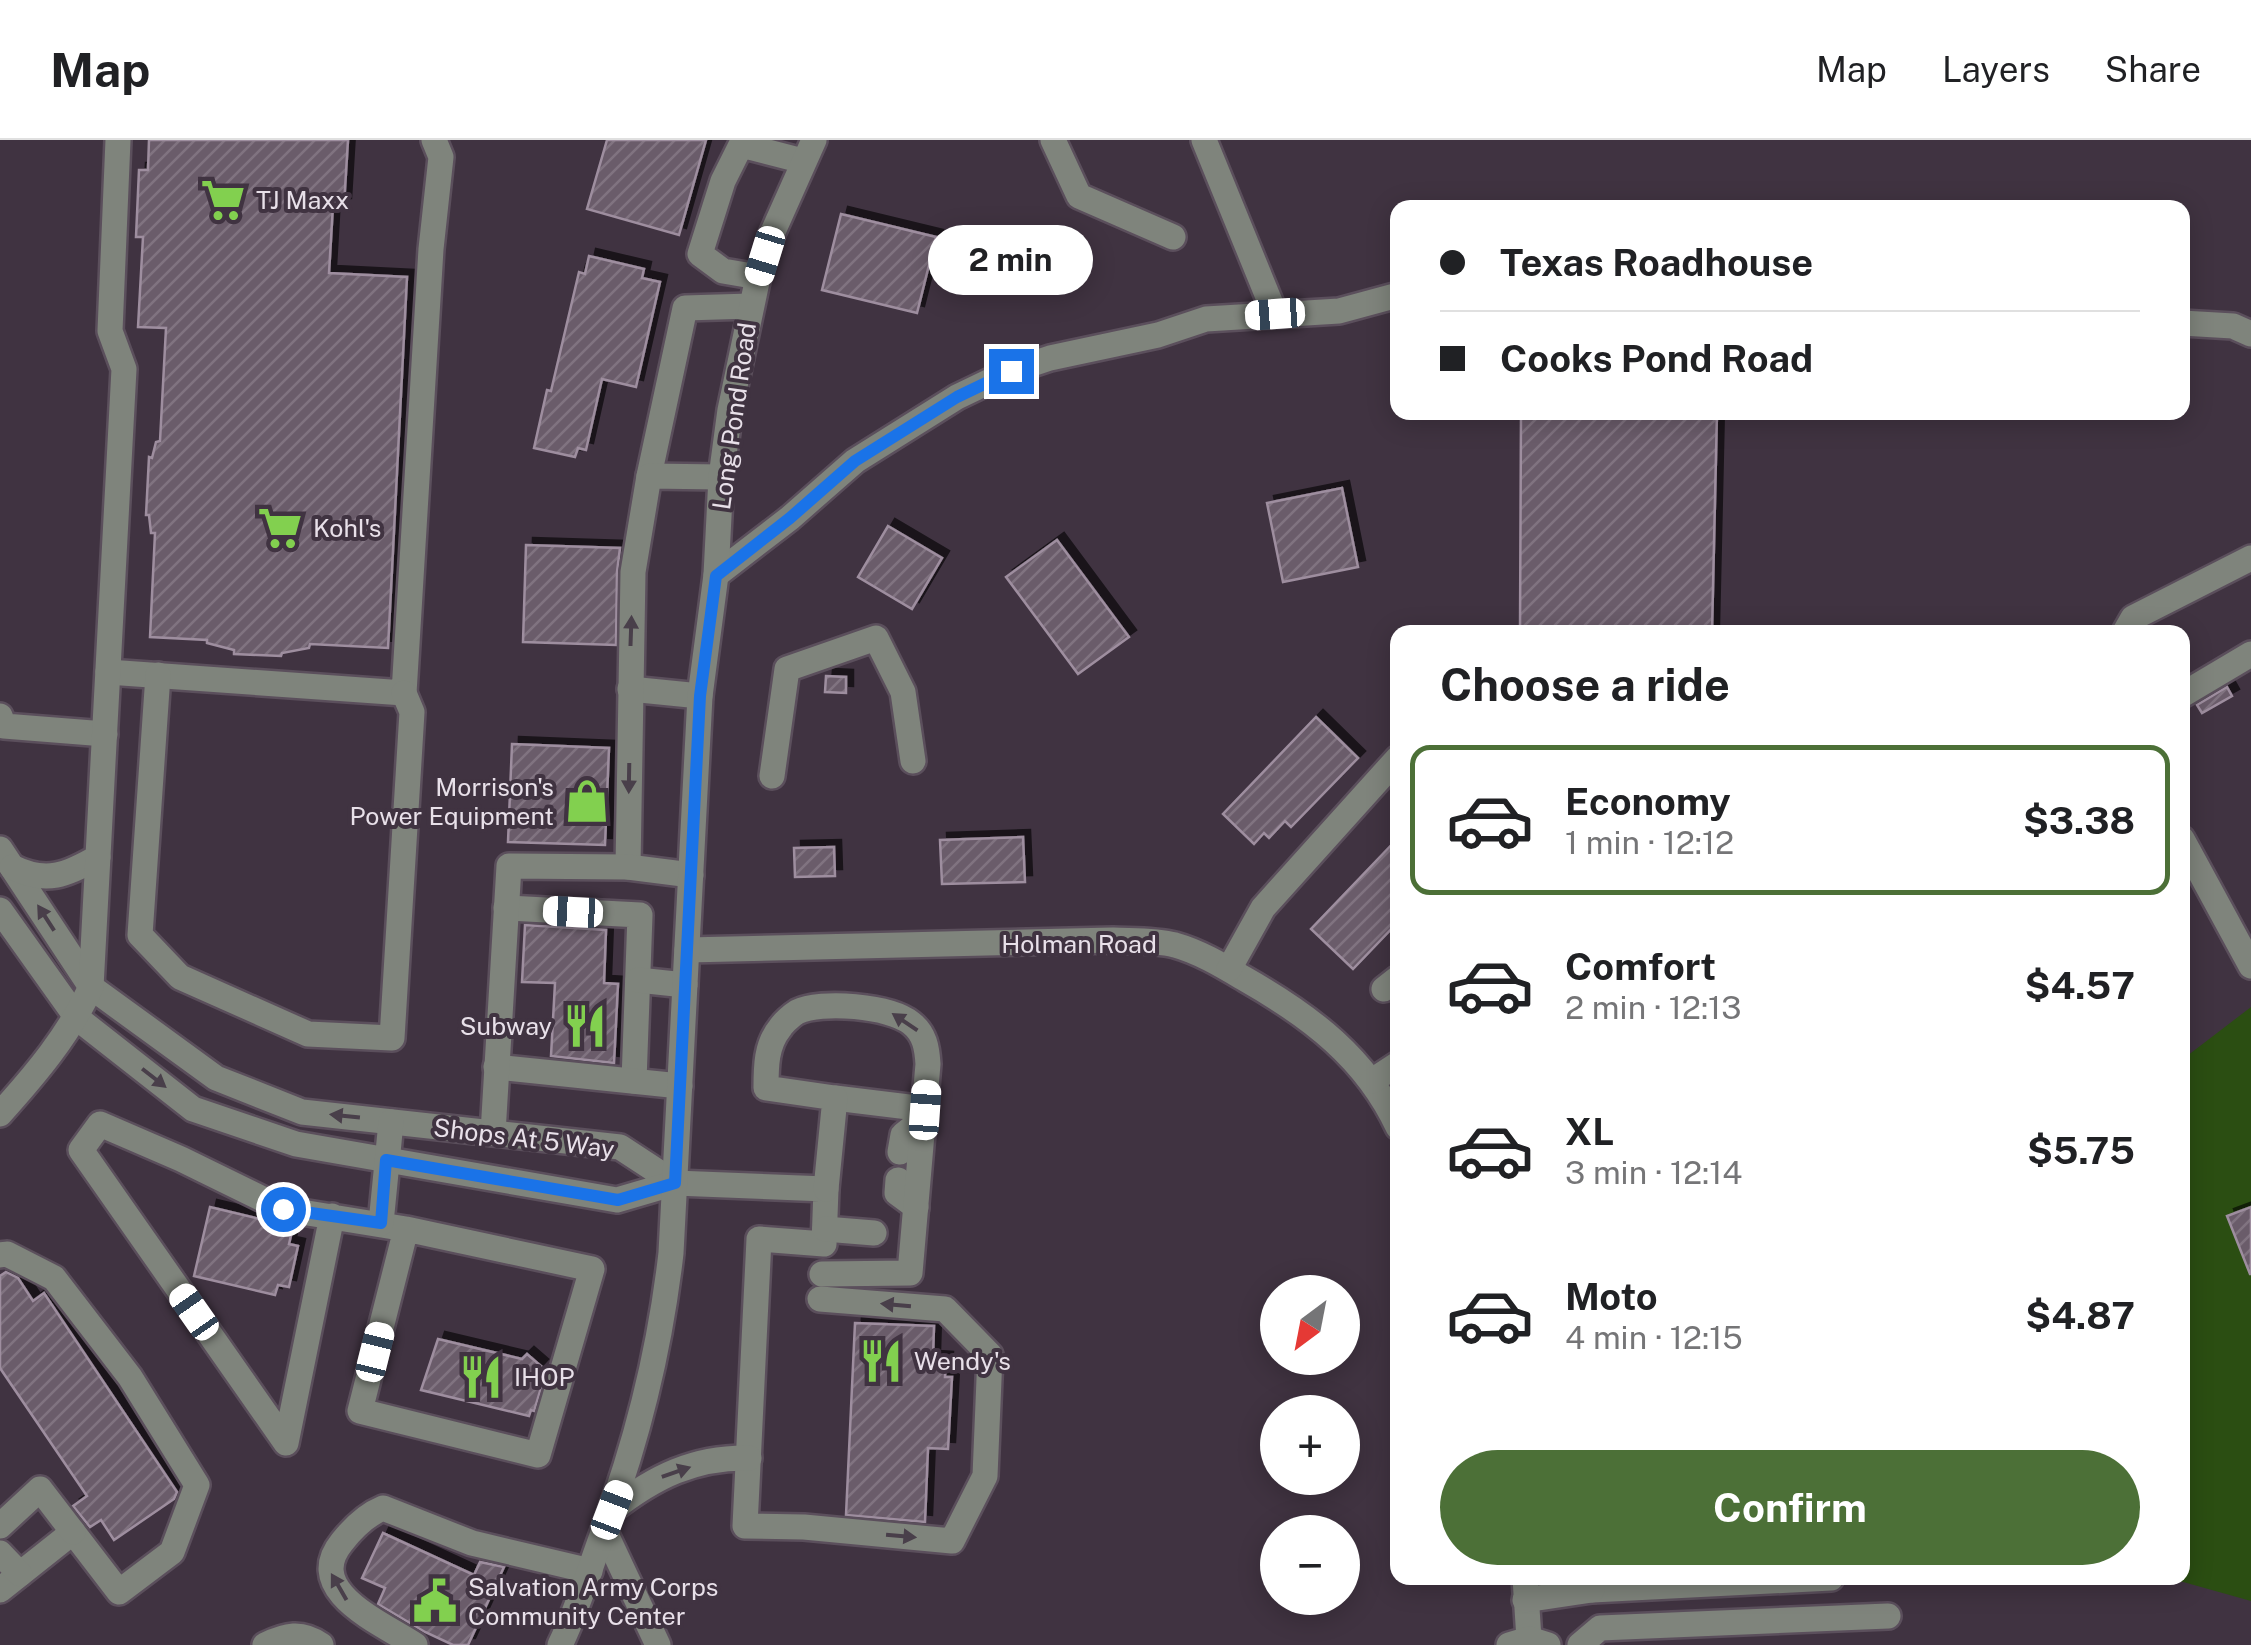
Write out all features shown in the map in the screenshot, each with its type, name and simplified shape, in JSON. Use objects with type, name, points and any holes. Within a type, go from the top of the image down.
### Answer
[{"type":"street","points":[[0,1114],[77,1018],[91,988],[124,369],[110,331],[118,140]]},
{"type":"street","points":[[158,676],[140,935],[180,977],[308,1034],[392,1038],[412,712],[404,694],[431,248],[441,157],[434,140]]},
{"type":"street","points":[[1054,140],[1079,196],[1174,237]]},
{"type":"street","points":[[1204,140],[1275,314]]},
{"type":"street","points":[[758,277],[722,270],[700,254],[723,180],[741,143],[808,150]]},
{"type":"street","name":"Long Pond Road","points":[[560,1645],[640,1426],[656,1354],[671,1253],[700,696],[716,576],[721,477],[730,410],[758,277],[808,150]]},
{"type":"street","points":[[716,576],[855,461],[957,397],[1011,371],[1050,358],[1158,335],[1206,319],[1339,311],[1390,297]]},
{"type":"street","points":[[628,868],[633,572],[685,308],[751,306]]},
{"type":"street","points":[[2190,324],[2245,328]]},
{"type":"street","points":[[649,476],[721,477]]},
{"type":"street","points":[[2130,625],[2133,618],[2251,558]]},
{"type":"street","points":[[772,776],[787,669],[876,638],[903,692],[913,761]]},
{"type":"street","points":[[2190,690],[2251,654]]},
{"type":"street","points":[[108,672],[404,694]]},
{"type":"street","points":[[630,689],[700,696]]},
{"type":"street","points":[[0,716],[4,726],[105,734]]},
{"type":"street","points":[[1228,969],[1263,908],[1390,767]]},
{"type":"street","points":[[2190,854],[2251,966]]},
{"type":"street","points":[[6,858],[32,877],[47,877],[76,870],[98,856]]},
{"type":"street","name":"Shops At 5 Way","points":[[6,858],[91,988],[216,1078],[302,1112],[620,1147],[675,1183]]},
{"type":"street","points":[[492,1133],[509,866],[628,868],[691,875]]},
{"type":"street","points":[[506,908],[640,915],[634,1081]]},
{"type":"street","name":"Shops At 5 Way","points":[[0,910],[77,1018],[193,1109],[296,1144],[618,1200],[675,1183]]},
{"type":"street","name":"Holman Road","points":[[687,950],[1113,940],[1174,945],[1228,969],[1316,1024],[1372,1081],[1390,1113]]},
{"type":"street","points":[[638,980],[686,985]]},
{"type":"street","points":[[910,1274],[924,1114],[927,1045],[909,1021],[888,1012],[821,1006],[796,1012],[778,1029],[767,1056],[766,1088],[924,1114]]},
{"type":"street","points":[[496,1067],[680,1086]]},
{"type":"street","points":[[1372,1081],[1390,1069]]},
{"type":"street","points":[[836,1098],[824,1244],[758,1240],[746,1526],[804,1527],[952,1541],[985,1476],[990,1355],[910,1274]]},
{"type":"street","points":[[900,1152],[903,1135],[924,1114]]},
{"type":"street","points":[[332,1216],[286,1442],[81,1150],[100,1124],[283,1209],[332,1216],[394,1226],[592,1269],[538,1455],[360,1411],[394,1226],[386,1160],[392,1122]]},
{"type":"street","points":[[898,1180],[897,1194],[916,1208]]},
{"type":"street","points":[[675,1183],[826,1189]]},
{"type":"street","points":[[825,1229],[874,1233]]},
{"type":"street","points":[[0,1256],[7,1254],[54,1278],[130,1377],[196,1485],[172,1552],[119,1592],[40,1490],[0,1526]]},
{"type":"street","points":[[910,1274],[821,1286],[945,1309]]},
{"type":"street","points":[[658,1645],[608,1520],[664,1474],[721,1458],[749,1458]]},
{"type":"street","points":[[415,1645],[350,1605],[330,1574],[330,1557],[345,1538],[369,1514],[383,1508],[472,1543],[590,1571]]},
{"type":"street","points":[[0,1552],[10,1582],[73,1532]]},
{"type":"street","points":[[1528,1643],[1525,1589],[1578,1585]]},
{"type":"street","points":[[1580,1645],[1600,1628],[1888,1616]]},
{"type":"street","points":[[265,1645],[286,1635],[309,1637],[322,1645]]},
{"type":"green space","points":[[2251,1007],[2251,1601],[2190,1584],[2190,1054]]},
{"type":"building","points":[[149,140],[348,140],[344,205],[333,205],[329,273],[407,277],[388,648],[310,644],[309,648],[281,656],[234,654],[234,650],[207,640],[150,637],[155,533],[151,533],[146,515],[149,457],[152,458],[156,442],[160,441],[166,328],[138,327],[143,237],[136,237],[139,170],[148,170]]},
{"type":"building","points":[[607,140],[706,140],[679,235],[587,209]]},
{"type":"building","points":[[841,214],[936,237],[917,313],[822,290]]},
{"type":"building","points":[[589,256],[644,269],[642,278],[660,282],[636,387],[602,379],[586,450],[578,448],[575,457],[534,448],[579,272],[585,274]]},
{"type":"building","points":[[1521,420],[1717,420],[1712,625],[1520,625]]},
{"type":"building","points":[[1342,488],[1358,567],[1283,582],[1267,503]]},
{"type":"building","points":[[888,526],[942,558],[912,609],[858,577]]},
{"type":"building","points":[[1057,540],[1129,637],[1078,674],[1006,577]]},
{"type":"building","points":[[526,545],[620,548],[616,645],[523,642]]},
{"type":"building","points":[[826,676],[846,677],[846,693],[825,692]]},
{"type":"building","points":[[2227,687],[2232,696],[2202,713],[2197,705]]},
{"type":"building","points":[[1316,717],[1358,758],[1291,827],[1285,821],[1269,838],[1264,833],[1254,844],[1223,814]]},
{"type":"building","points":[[512,744],[609,748],[605,845],[508,842]]},
{"type":"building","points":[[1023,837],[1025,882],[942,884],[940,840]]},
{"type":"building","points":[[1390,846],[1390,930],[1353,969],[1311,929]]},
{"type":"building","points":[[834,847],[835,876],[795,877],[794,848]]},
{"type":"building","points":[[525,925],[606,930],[604,983],[618,984],[614,1063],[551,1056],[555,983],[522,982]]},
{"type":"building","points":[[210,1207],[293,1227],[289,1244],[298,1246],[289,1287],[278,1285],[275,1295],[194,1276]]},
{"type":"building","points":[[2251,1207],[2251,1274],[2250,1274],[2227,1216]]},
{"type":"building","points":[[6,1272],[18,1278],[33,1301],[44,1293],[177,1492],[174,1499],[114,1540],[101,1520],[90,1527],[73,1506],[87,1496],[0,1368],[0,1276]]},
{"type":"building","points":[[855,1323],[934,1326],[933,1358],[946,1359],[945,1377],[952,1377],[948,1449],[928,1448],[925,1522],[846,1515]]},
{"type":"building","name":"IHOP","points":[[438,1339],[522,1359],[527,1354],[541,1366],[530,1378],[543,1381],[534,1411],[529,1416],[421,1390]]},
{"type":"building","points":[[383,1533],[474,1575],[480,1562],[504,1567],[468,1645],[453,1645],[378,1604],[385,1588],[362,1578]]},
{"type":"place","name":"TJ Maxx","points":[[223,200]]},
{"type":"place","name":"Kohl's","points":[[280,528]]},
{"type":"place","name":"Morrison's Power Equipment","points":[[587,801]]},
{"type":"place","name":"Subway","points":[[585,1026]]},
{"type":"place","name":"Wendy's","points":[[881,1361]]},
{"type":"place","name":"IHOP","points":[[481,1377]]},
{"type":"place","name":"Salvation Army Corps Community Center","points":[[435,1601]]},
{"type":"route","points":[[283,1209],[381,1223],[386,1160],[618,1200],[675,1183],[700,696],[716,576],[855,461],[957,397],[1011,371]]}]
